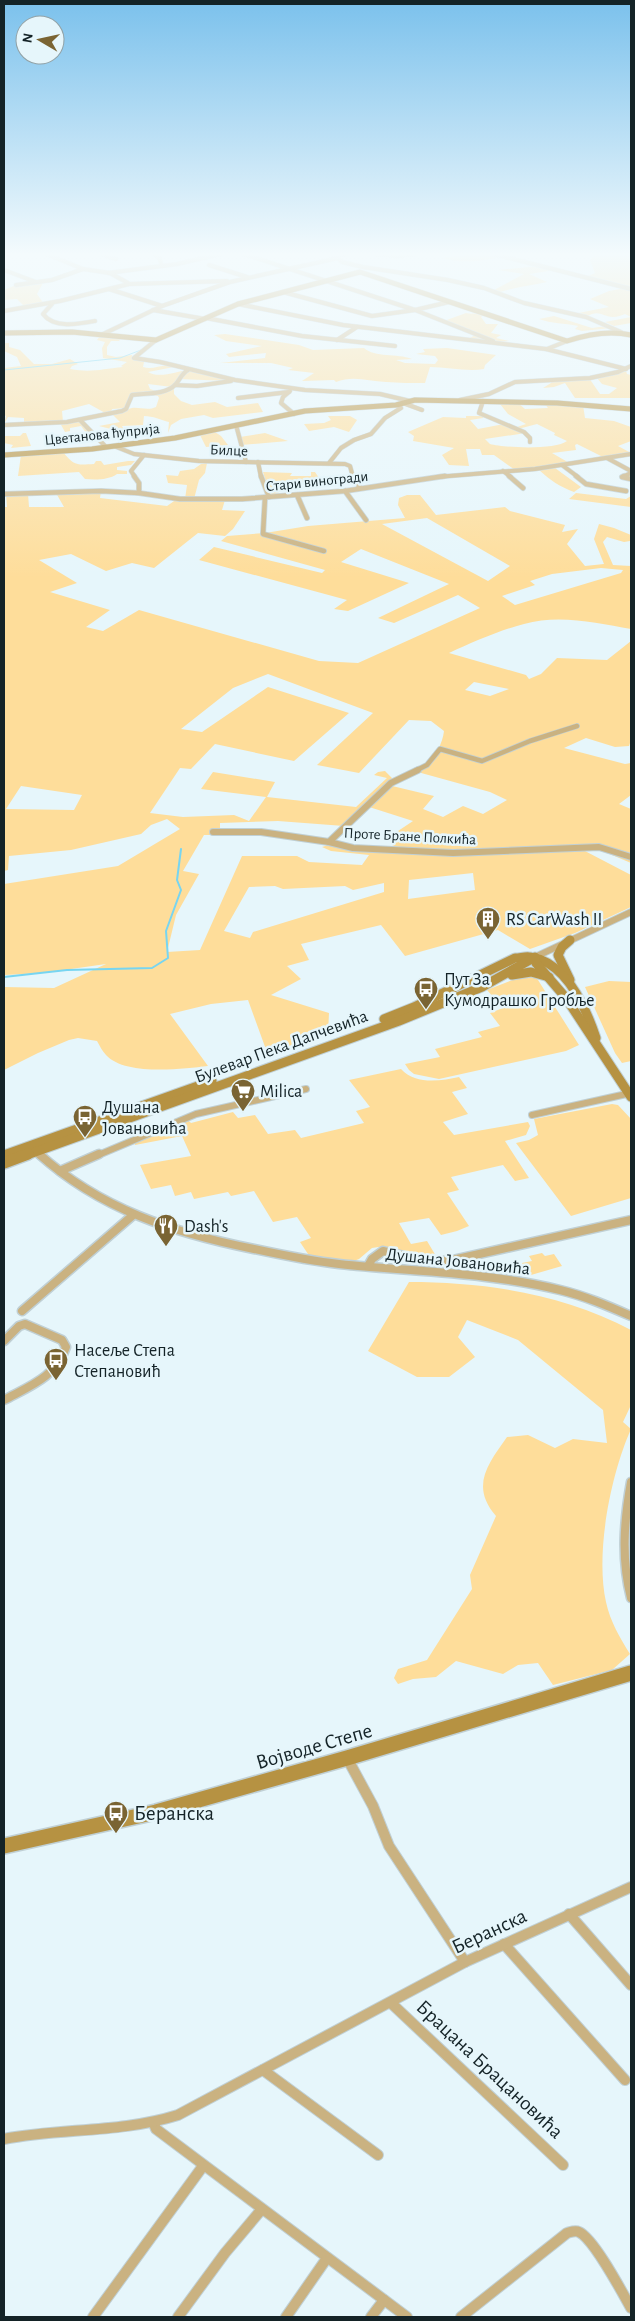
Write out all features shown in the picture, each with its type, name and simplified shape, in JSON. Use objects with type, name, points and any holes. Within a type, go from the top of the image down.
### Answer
[{"type":"street","points":[[156,361],[235,380],[294,389],[372,393],[394,396],[410,401]]},
{"type":"street","points":[[595,361],[626,369]]},
{"type":"street","points":[[460,400],[495,391],[516,382],[546,378],[602,377],[631,366]]},
{"type":"street","points":[[175,385],[179,375],[188,370]]},
{"type":"street","points":[[4,425],[80,420],[122,411],[126,409],[132,395],[165,390],[175,385],[189,386],[235,380]]},
{"type":"street","points":[[294,389],[283,397],[281,403],[294,414]]},
{"type":"street","points":[[238,398],[289,392]]},
{"type":"street","name":"Цветанова ћуприја","points":[[4,455],[106,447],[175,438],[311,410],[401,404],[410,401],[460,400],[569,404],[631,409]]},
{"type":"street","points":[[483,401],[479,413],[524,432],[529,436],[530,442]]},
{"type":"street","points":[[329,463],[346,444],[371,434],[385,418],[401,408],[401,404],[422,410]]},
{"type":"street","points":[[80,420],[106,447]]},
{"type":"street","points":[[236,425],[246,462]]},
{"type":"street","name":"Билце","points":[[114,446],[126,452],[199,461],[345,464],[350,466],[353,478],[360,488]]},
{"type":"street","name":"Стари виногради","points":[[4,494],[101,492],[139,493],[185,499],[267,498],[345,491],[460,474],[562,465],[631,454]]},
{"type":"street","points":[[139,493],[139,483],[131,471],[144,455]]},
{"type":"street","points":[[607,458],[631,472]]},
{"type":"street","points":[[258,462],[267,498],[262,534],[324,551]]},
{"type":"street","points":[[562,465],[586,484],[626,491]]},
{"type":"street","points":[[503,471],[523,488]]},
{"type":"street","points":[[631,472],[622,477],[631,479]]},
{"type":"street","points":[[345,491],[366,520]]},
{"type":"street","points":[[297,495],[307,518]]},
{"type":"street","name":"Проте Бране Полкића","points":[[329,842],[391,783],[427,765],[440,749],[482,761],[530,741],[576,726]]},
{"type":"street","points":[[212,832],[261,832],[329,842]]},
{"type":"street","name":"Проте Бране Полкића","points":[[329,842],[352,848],[454,853],[599,846],[631,857]]},
{"type":"street","points":[[535,957],[631,912]]},
{"type":"street","points":[[570,940],[559,951],[559,959],[591,1022],[598,1047]]},
{"type":"street","points":[[532,1115],[630,1094],[550,978],[536,963],[535,957]]},
{"type":"street","points":[[535,957],[546,962],[577,995]]},
{"type":"street","name":"Булевар Пека Дапчевића","points":[[4,1155],[34,1149],[399,1021],[501,977],[535,957]]},
{"type":"street","name":"Булевар Пека Дапчевића","points":[[4,1164],[34,1149],[414,1007],[515,958],[535,957]]},
{"type":"street","points":[[501,977],[526,972],[550,978]]},
{"type":"street","name":"Булевар Пека Дапчевића","points":[[60,1171],[196,1114],[306,1089]]},
{"type":"street","name":"Душана Јовановића","points":[[34,1149],[60,1171],[101,1199],[132,1216],[181,1232],[223,1243],[305,1259],[474,1275],[527,1282],[588,1298],[631,1316]]},
{"type":"street","points":[[22,1311],[132,1216]]},
{"type":"street","points":[[368,1266],[372,1259],[383,1251],[421,1260],[448,1261],[631,1220]]},
{"type":"street","points":[[4,1341],[19,1326],[25,1324],[62,1340],[66,1347],[63,1356],[50,1374],[4,1400]]},
{"type":"street","points":[[631,1482],[623,1546],[624,1566],[631,1598]]},
{"type":"street","name":"Војводе Степе","points":[[4,1846],[156,1812],[347,1758],[631,1673]]},
{"type":"street","points":[[347,1758],[373,1806],[389,1846],[465,1962]]},
{"type":"street","name":"Беранска","points":[[4,2139],[31,2134],[154,2124],[178,2115],[465,1962],[631,1887]]},
{"type":"street","points":[[569,1914],[631,1985]]},
{"type":"street","points":[[504,1944],[625,2080]]},
{"type":"street","name":"Брацана Брацановића","points":[[391,2002],[563,2164]]},
{"type":"street","points":[[263,2070],[378,2155]]},
{"type":"street","points":[[154,2124],[160,2132],[203,2166],[407,2317]]},
{"type":"street","points":[[93,2317],[203,2166]]},
{"type":"street","points":[[178,2317],[225,2253],[262,2209]]},
{"type":"street","points":[[462,2317],[567,2233],[573,2231],[585,2236],[590,2242],[631,2308]]},
{"type":"street","points":[[286,2317],[328,2258]]},
{"type":"street","points":[[371,2317],[384,2300]]},
{"type":"shaded area","points":[[19,361],[52,364],[74,361],[78,364],[70,369],[84,371],[123,367],[121,366],[127,362],[123,361],[144,362],[143,367],[147,368],[166,365],[174,367],[148,372],[157,375],[193,370],[230,381],[178,379],[172,387],[148,384],[150,389],[156,391],[174,388],[174,394],[181,401],[192,405],[215,402],[227,407],[258,403],[263,412],[213,418],[204,415],[181,419],[171,425],[168,433],[169,422],[147,416],[144,416],[143,425],[122,426],[126,433],[117,434],[111,429],[99,426],[120,422],[112,414],[132,408],[150,409],[156,407],[158,396],[139,393],[132,395],[127,408],[112,409],[111,413],[107,414],[89,404],[62,411],[63,422],[80,420],[98,441],[93,442],[81,426],[70,428],[70,431],[65,432],[60,423],[24,424],[24,418],[8,417],[4,424],[6,416],[4,415],[4,368],[21,366]]},
{"type":"shaded area","points":[[235,361],[400,361],[435,364],[437,361],[489,361],[484,369],[430,367],[425,383],[355,379],[336,382],[334,380],[302,381],[314,373],[288,370],[293,368],[271,363],[220,363]]},
{"type":"shaded area","points":[[630,366],[626,371],[627,374],[631,375],[631,398],[575,398],[565,383],[543,388],[551,383],[553,378],[589,378],[600,394],[609,394],[617,388],[602,384],[597,378]]},
{"type":"shaded area","points":[[518,403],[525,409],[548,408],[544,403],[583,405],[585,418],[614,421],[631,427],[631,441],[618,446],[631,453],[605,458],[577,444],[575,445],[576,450],[552,453],[571,464],[515,470],[494,455],[482,455],[480,449],[466,449],[469,466],[449,465],[442,455],[454,448],[413,441],[414,436],[408,432],[443,417],[466,418],[466,416],[484,416],[483,418],[470,420],[478,429],[504,424],[514,428],[526,424],[508,414],[500,404]],"holes":[[[537,424],[555,433],[554,435],[567,441],[552,446],[518,447],[490,444],[485,439],[526,433],[518,429]]]},
{"type":"shaded area","points":[[328,416],[350,416],[357,420],[349,432],[334,427],[309,431],[304,424],[324,423],[331,420]]},
{"type":"shaded area","points":[[212,430],[221,436],[228,445],[206,447],[199,433]]},
{"type":"shaded area","points":[[26,433],[31,446],[11,448],[13,445],[4,443],[4,436],[20,436]]},
{"type":"shaded area","points":[[265,433],[288,441],[241,445],[240,437]]},
{"type":"shaded area","points":[[63,452],[76,464],[94,464],[96,461],[101,461],[104,465],[135,461],[131,465],[117,467],[117,470],[127,471],[127,474],[117,474],[102,479],[85,479],[79,472],[18,476],[21,455]]},
{"type":"shaded area","points":[[207,463],[205,473],[199,480],[194,499],[225,500],[222,510],[245,511],[233,529],[225,536],[198,533],[154,568],[132,563],[106,571],[71,554],[39,560],[77,583],[50,592],[110,610],[86,627],[103,631],[139,610],[319,661],[358,663],[480,608],[458,595],[394,623],[378,618],[449,584],[361,549],[341,562],[409,583],[348,611],[334,609],[347,600],[199,560],[214,547],[322,573],[325,570],[221,541],[227,536],[265,533],[308,526],[405,518],[398,505],[399,498],[407,495],[420,495],[436,515],[505,507],[510,511],[565,525],[562,532],[578,529],[567,544],[585,566],[604,564],[594,539],[599,524],[631,535],[631,553],[630,541],[624,542],[607,537],[603,542],[613,565],[631,566],[631,629],[578,620],[537,621],[496,633],[449,653],[526,675],[529,679],[541,674],[557,658],[607,660],[631,641],[631,740],[629,746],[615,747],[586,738],[564,748],[625,764],[631,763],[631,795],[619,804],[631,809],[631,863],[600,850],[583,850],[631,875],[631,907],[575,933],[530,949],[498,930],[405,956],[381,925],[301,944],[309,960],[287,966],[301,979],[271,995],[329,1013],[328,1033],[268,1055],[248,1000],[211,1004],[170,1014],[208,1066],[154,1070],[126,1066],[115,1062],[106,1055],[97,1041],[78,1038],[38,1053],[4,1070],[4,987],[54,988],[106,964],[43,973],[4,975],[4,884],[118,866],[180,829],[167,819],[151,825],[141,834],[71,850],[9,856],[8,870],[4,871],[4,507],[7,507],[6,494],[28,494],[29,507],[64,507],[56,493],[101,491],[100,498],[167,506],[177,499],[185,499],[187,485],[168,483],[166,475],[178,476],[180,471],[194,469],[201,464]],"holes":[[[427,518],[510,566],[488,581],[382,524]],[[601,568],[623,570],[621,573],[515,605],[502,596],[535,585],[530,581],[552,574]],[[268,674],[373,713],[317,765],[359,773],[409,720],[431,721],[444,731],[441,743],[435,755],[426,764],[414,771],[490,792],[507,800],[483,814],[463,806],[443,817],[423,809],[434,796],[388,785],[392,778],[385,771],[374,775],[387,778],[356,807],[267,797],[275,782],[213,772],[201,789],[266,797],[249,821],[234,815],[183,817],[150,813],[180,768],[191,769],[215,744],[294,761],[349,713],[268,687],[202,732],[181,729],[233,688]],[[474,682],[509,689],[490,696],[465,690]],[[21,786],[82,795],[74,810],[6,809]],[[366,806],[413,821],[395,833],[392,849],[365,848],[338,842],[322,847],[331,851],[369,855],[362,865],[309,862],[297,856],[242,856],[200,950],[167,952],[176,915],[199,874],[183,871],[204,835],[220,835],[220,823],[278,821],[344,826]],[[473,873],[475,890],[408,899],[409,880]],[[384,883],[384,892],[253,932],[250,938],[224,931],[249,887],[275,886],[283,889],[345,886],[353,890]]]},
{"type":"shaded area","points":[[555,468],[581,487],[574,492],[569,490],[555,483],[539,470]]},
{"type":"shaded area","points":[[263,472],[292,473],[290,476],[311,476],[311,472],[315,472],[319,478],[329,480],[331,483],[298,483],[298,488],[278,492],[280,495],[270,495]]},
{"type":"shaded area","points":[[576,493],[626,499],[631,496],[631,507],[569,499]]},
{"type":"shaded area","points":[[520,977],[534,977],[538,980],[579,1045],[566,1051],[439,1079],[414,1074],[409,1070],[405,1064],[440,1057],[435,1049],[482,1037],[478,1032],[500,1026],[490,1013],[503,1008],[487,990]]},
{"type":"shaded area","points":[[609,981],[631,982],[631,1061],[622,1063],[615,1053],[585,987]]},
{"type":"shaded area","points":[[401,1069],[413,1078],[421,1080],[444,1080],[459,1077],[467,1088],[452,1092],[468,1114],[443,1122],[454,1135],[528,1122],[530,1126],[526,1135],[505,1141],[529,1178],[515,1181],[503,1165],[451,1177],[459,1190],[447,1193],[469,1226],[441,1235],[429,1218],[399,1223],[411,1244],[427,1241],[436,1256],[423,1259],[385,1246],[372,1248],[359,1259],[351,1262],[310,1257],[300,1242],[311,1238],[297,1217],[273,1222],[254,1191],[231,1196],[228,1192],[194,1199],[191,1192],[175,1196],[171,1185],[151,1189],[140,1165],[191,1156],[182,1136],[135,1145],[134,1141],[188,1120],[191,1123],[233,1112],[238,1118],[255,1115],[268,1134],[295,1130],[301,1138],[364,1123],[356,1111],[370,1107],[349,1080]]},
{"type":"shaded area","points":[[612,1104],[618,1105],[631,1119],[631,1198],[571,1216],[516,1143],[529,1140],[538,1135],[534,1119]]},
{"type":"shaded area","points":[[542,1253],[545,1256],[554,1254],[562,1266],[531,1275],[522,1263],[532,1261],[529,1256]]},
{"type":"shaded area","points":[[409,1282],[466,1284],[523,1292],[579,1307],[631,1330],[631,1405],[623,1422],[631,1429],[611,1490],[602,1560],[603,1582],[610,1616],[630,1654],[612,1670],[553,1685],[538,1663],[518,1665],[503,1674],[456,1661],[436,1677],[413,1679],[398,1684],[394,1678],[398,1669],[427,1660],[472,1589],[470,1575],[496,1516],[484,1495],[485,1475],[488,1466],[507,1437],[528,1435],[555,1448],[573,1439],[607,1443],[603,1410],[518,1340],[467,1320],[458,1337],[475,1357],[449,1377],[417,1377],[368,1351]]},
{"type":"waterway","points":[[4,370],[88,361]]},
{"type":"waterway","points":[[4,977],[67,970],[152,968],[168,958],[166,931],[181,890],[177,880],[181,849]]},
{"type":"place","name":"RS CarWash II","points":[[488,940]]},
{"type":"place","name":"Пут За Кумодрашко Гробље","points":[[426,1010]]},
{"type":"place","name":"Milica","points":[[243,1112]]},
{"type":"place","name":"Душана Јовановића","points":[[85,1138]]},
{"type":"place","name":"Dash's","points":[[166,1247]]},
{"type":"place","name":"Насеље Степа Степановић","points":[[56,1381]]},
{"type":"place","name":"Беранска","points":[[116,1834]]}]
